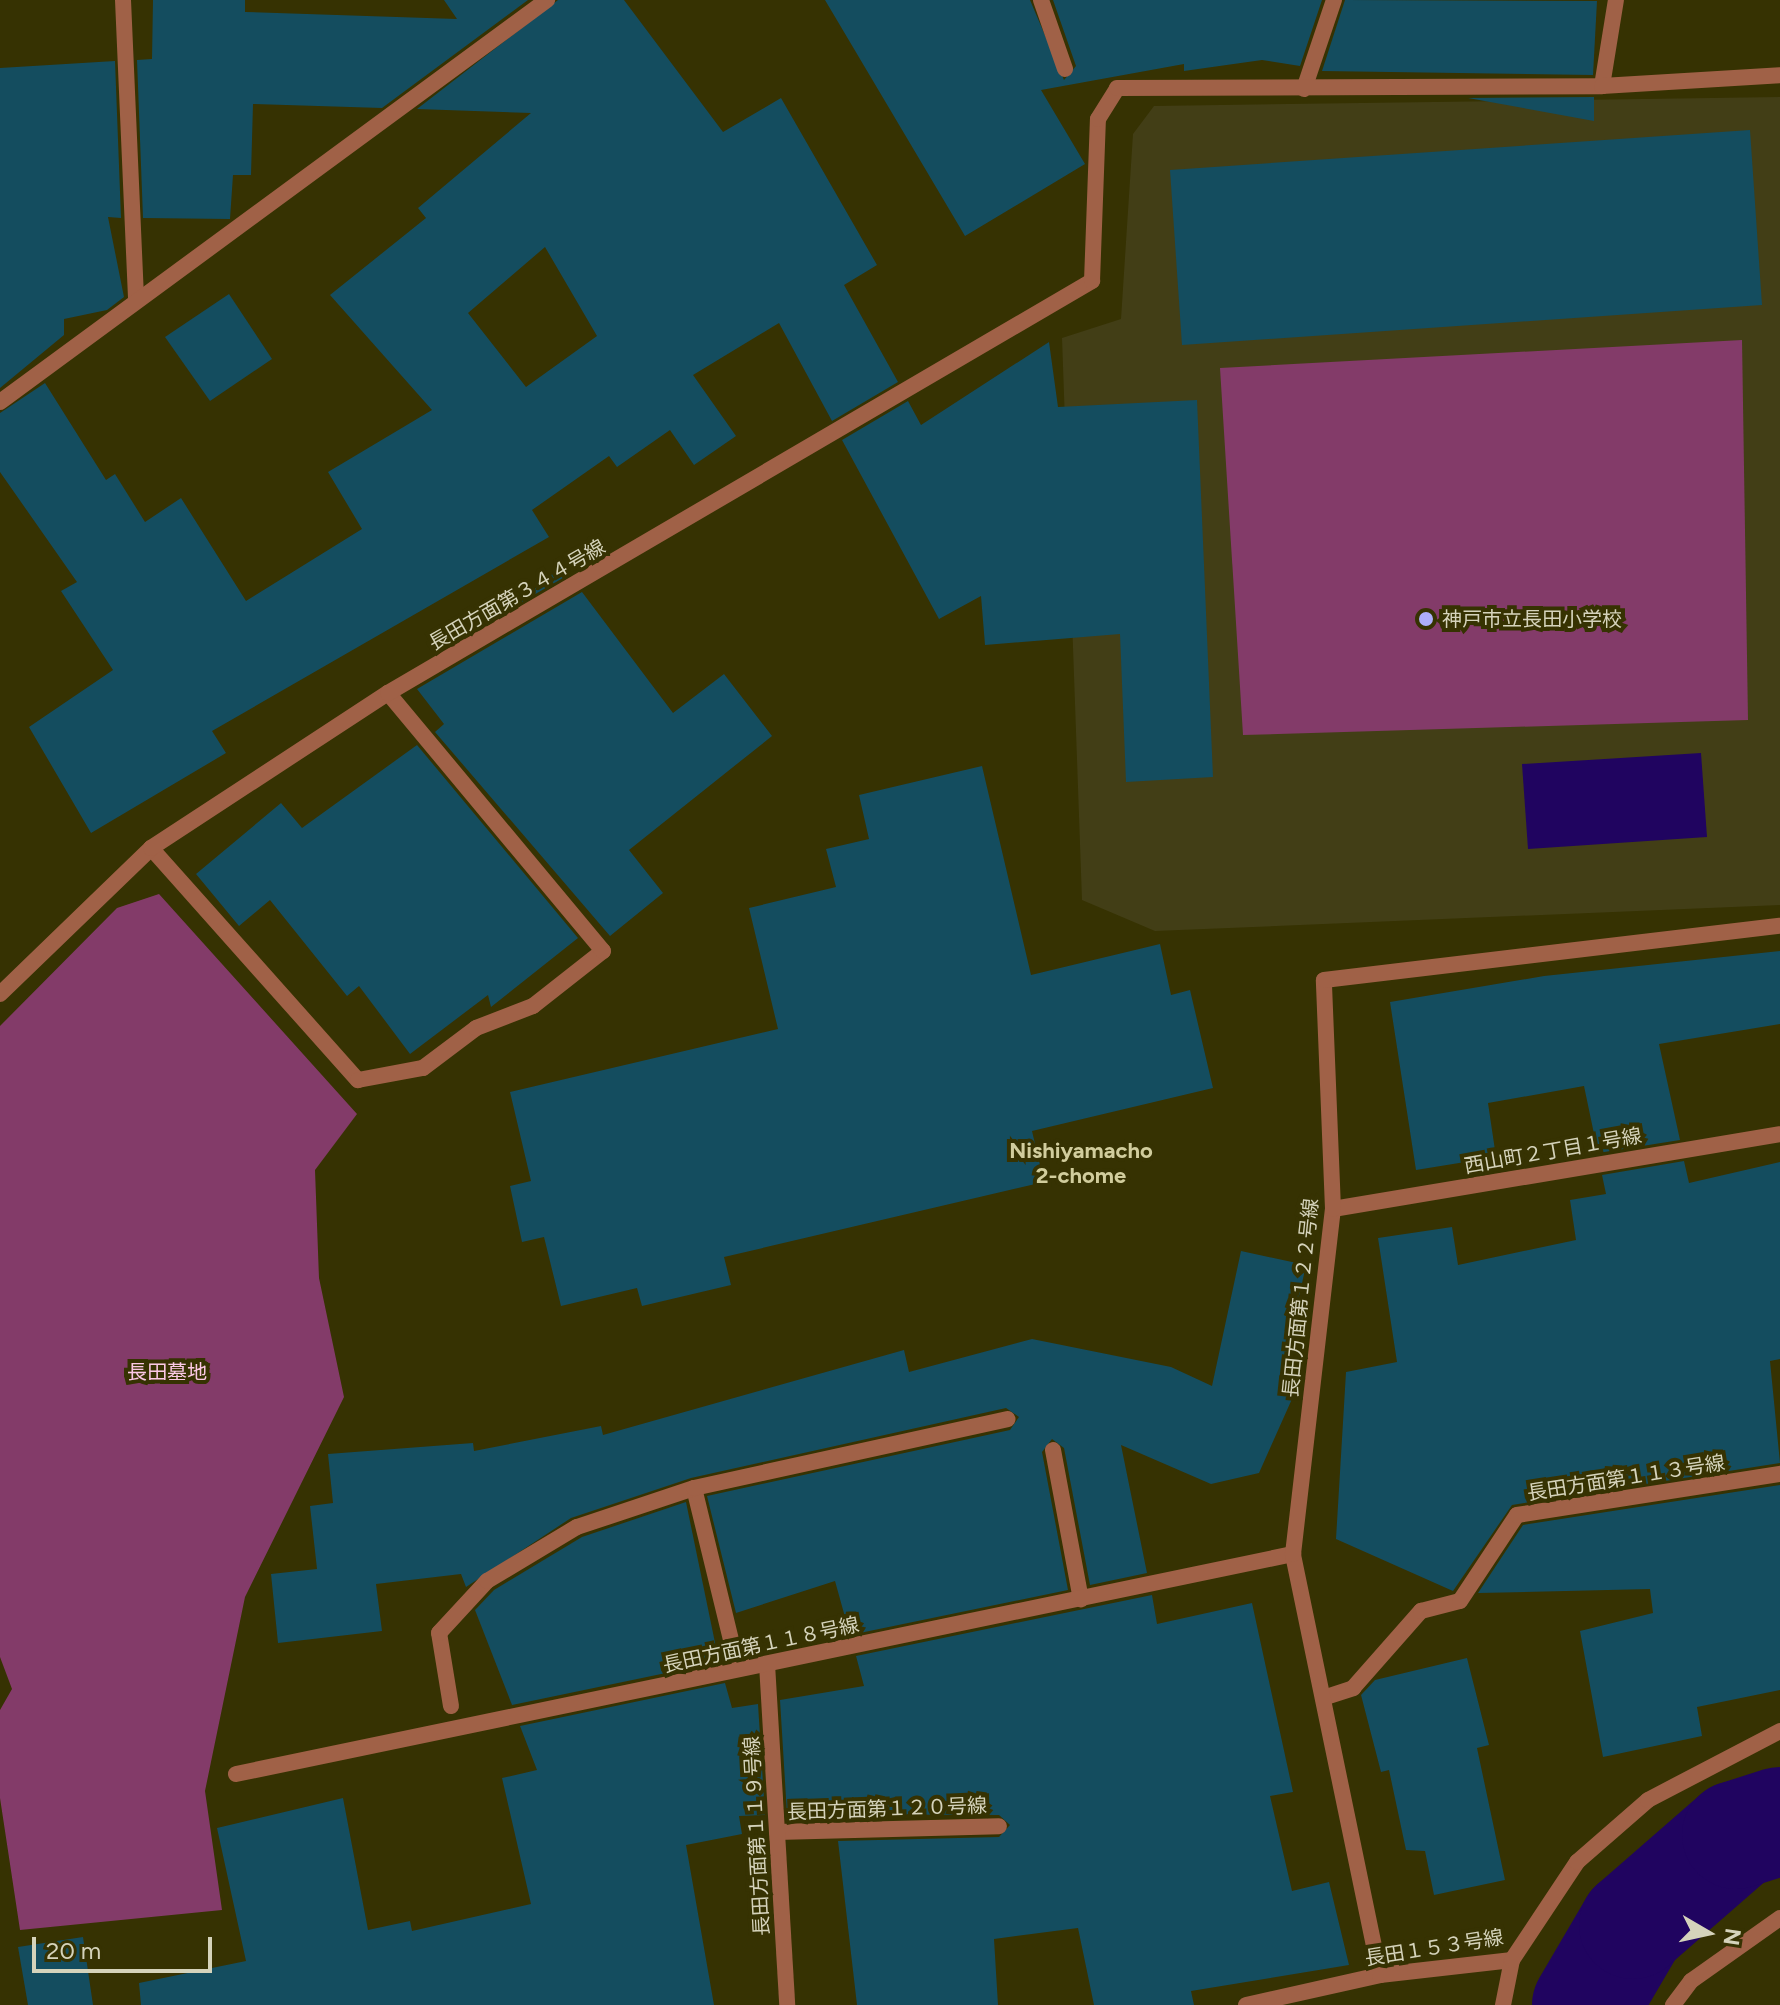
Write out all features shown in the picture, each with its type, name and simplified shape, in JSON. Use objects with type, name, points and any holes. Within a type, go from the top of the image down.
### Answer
[{"type":"street","points":[[123,0],[136,301]]},
{"type":"street","points":[[0,402],[547,0]]},
{"type":"street","points":[[1041,0],[1065,69]]},
{"type":"street","points":[[1334,0],[1304,89],[1602,86],[1780,75]]},
{"type":"street","points":[[1602,86],[1616,0]]},
{"type":"street","name":"長田方面第３４４号線","points":[[0,994],[151,848],[388,693],[1092,281],[1098,119],[1117,88],[1304,89]]},
{"type":"street","points":[[151,848],[358,1080],[423,1068],[476,1028],[533,1006],[603,951],[388,693]]},
{"type":"street","name":"長田方面第１２２号線","points":[[1380,1975],[1293,1554],[1333,1209],[1324,980],[1780,926]]},
{"type":"street","name":"西山町２丁目１号線","points":[[1333,1209],[1780,1134]]},
{"type":"street","points":[[451,1706],[439,1633],[487,1581],[577,1527],[694,1488],[1008,1419]]},
{"type":"street","points":[[1053,1450],[1081,1599]]},
{"type":"street","name":"長田方面第１１３号線","points":[[1323,1698],[1353,1688],[1421,1611],[1460,1601],[1517,1515],[1780,1474]]},
{"type":"street","points":[[694,1488],[733,1648]]},
{"type":"street","name":"長田方面第１１８号線","points":[[236,1774],[1293,1554]]},
{"type":"street","name":"長田方面第１１９号線","points":[[767,1664],[787,2005]]},
{"type":"street","name":"長田１５３号線","points":[[1246,2005],[1380,1975],[1512,1960],[1577,1862],[1648,1800],[1780,1731]]},
{"type":"street","name":"長田方面第１２０号線","points":[[777,1832],[999,1826]]},
{"type":"street","points":[[1673,2005],[1691,1981],[1780,1918]]},
{"type":"street","points":[[1503,2005],[1512,1960]]},
{"type":"shaded area","name":"神戸市立長田小学校","points":[[1780,97],[1780,905],[1155,931],[1082,900],[1062,338],[1121,319],[1133,134],[1154,106]]},
{"type":"shaded area","points":[[1701,753],[1707,837],[1528,849],[1522,764]]},
{"type":"green space","points":[[1742,340],[1748,720],[1243,735],[1220,368]]},
{"type":"green space","name":"長田墓地","points":[[159,894],[357,1114],[315,1170],[319,1278],[344,1397],[245,1597],[205,1791],[222,1910],[20,1930],[0,1798],[0,1710],[12,1689],[0,1657],[0,1026],[117,908]]},
{"type":"building","points":[[153,0],[245,0],[245,12],[457,19],[444,0],[528,0],[382,108],[253,104],[251,175],[233,175],[230,219],[143,218],[137,60],[152,59]]},
{"type":"building","points":[[558,0],[624,0],[723,132],[781,98],[877,265],[844,285],[898,382],[832,421],[779,323],[693,375],[736,436],[694,465],[670,430],[617,467],[609,456],[532,510],[549,537],[212,731],[226,753],[91,833],[29,727],[113,670],[61,591],[77,582],[0,472],[0,413],[45,383],[106,480],[115,474],[145,522],[181,498],[246,601],[362,529],[328,472],[432,410],[330,295],[426,218],[418,208],[531,113],[417,109]],"holes":[[[545,247],[597,336],[526,387],[468,313]]]},
{"type":"building","points":[[825,0],[1030,0],[1064,80],[1076,66],[1053,0],[1322,0],[1300,66],[1262,60],[1184,71],[1184,64],[1041,90],[1085,164],[965,236]]},
{"type":"building","points":[[1345,0],[1597,1],[1593,75],[1322,71]]},
{"type":"building","points":[[115,61],[121,218],[108,217],[124,297],[107,310],[64,319],[64,335],[0,388],[0,68]]},
{"type":"building","points":[[1594,97],[1594,121],[1468,98]]},
{"type":"building","points":[[1750,130],[1762,305],[1182,345],[1170,170]]},
{"type":"building","points":[[229,294],[272,359],[210,401],[165,337]]},
{"type":"building","points":[[1049,342],[1058,407],[1197,400],[1213,777],[1126,782],[1120,634],[985,645],[981,596],[939,619],[842,440],[908,401],[921,425]]},
{"type":"building","points":[[562,566],[568,575],[513,607]]},
{"type":"building","points":[[582,592],[673,713],[724,674],[772,736],[629,850],[663,893],[610,936],[435,732],[444,724],[417,689]]},
{"type":"building","points":[[417,745],[578,938],[491,1007],[488,995],[410,1054],[359,986],[347,996],[270,900],[239,926],[196,874],[281,803],[302,828]]},
{"type":"building","points":[[982,766],[1031,975],[1160,944],[1171,995],[1190,990],[1213,1088],[1032,1131],[1044,1182],[724,1257],[731,1285],[642,1306],[637,1288],[561,1306],[544,1237],[522,1242],[510,1186],[531,1181],[510,1092],[778,1029],[749,908],[836,887],[826,849],[869,839],[859,795]]},
{"type":"building","points":[[1780,951],[1780,1024],[1659,1044],[1680,1140],[1598,1153],[1584,1086],[1488,1103],[1496,1157],[1416,1170],[1390,1002],[1544,976]]},
{"type":"building","points":[[1684,1161],[1689,1183],[1780,1162],[1780,1359],[1770,1361],[1780,1463],[1512,1505],[1453,1591],[1336,1539],[1346,1372],[1397,1362],[1378,1238],[1452,1227],[1458,1265],[1576,1240],[1570,1200],[1606,1194],[1602,1175]]},
{"type":"building","points":[[1241,1251],[1306,1265],[1280,1384],[1300,1381],[1259,1473],[1211,1484],[1121,1445],[1147,1573],[1090,1585],[1064,1448],[1052,1439],[1042,1452],[1068,1590],[850,1635],[835,1581],[736,1613],[707,1496],[1010,1430],[1019,1417],[1006,1408],[691,1478],[571,1518],[466,1587],[461,1574],[376,1584],[382,1631],[278,1643],[271,1574],[317,1569],[310,1506],[333,1503],[328,1454],[473,1443],[474,1451],[601,1426],[603,1435],[904,1350],[909,1372],[1032,1339],[1171,1367],[1212,1386]]},
{"type":"building","points":[[1780,1485],[1780,1690],[1697,1707],[1702,1736],[1603,1757],[1580,1631],[1653,1613],[1650,1589],[1478,1593],[1523,1525]]},
{"type":"building","points":[[686,1502],[719,1662],[512,1705],[475,1610],[494,1590],[582,1537]]},
{"type":"building","points":[[1152,1595],[1157,1624],[1252,1603],[1293,1792],[1270,1796],[1292,1891],[1329,1882],[1349,1965],[1191,1991],[1194,2005],[1094,2005],[1078,1928],[994,1939],[998,2005],[857,2005],[838,1841],[999,1837],[1010,1825],[999,1815],[787,1814],[780,1700],[864,1686],[856,1656]]},
{"type":"building","points":[[1467,1658],[1489,1745],[1477,1748],[1505,1880],[1434,1895],[1425,1851],[1406,1850],[1389,1770],[1381,1772],[1361,1695],[1375,1680]]},
{"type":"building","points":[[725,1683],[732,1708],[758,1704],[765,1815],[739,1816],[742,1834],[686,1845],[714,2005],[141,2005],[139,1983],[246,1961],[217,1828],[343,1798],[368,1930],[410,1921],[412,1931],[531,1904],[502,1778],[537,1770],[520,1726]]},
{"type":"building","points":[[83,1937],[93,2005],[28,2005],[18,1947]]},
{"type":"waterway","points":[[1586,2005],[1633,1925],[1736,1835],[1780,1821]]},
{"type":"place","name":"神戸市立長田小学校","points":[[1426,619]]},
{"type":"district","name":"Nishiyamacho 2-chome","points":[[1081,1162]]}]
